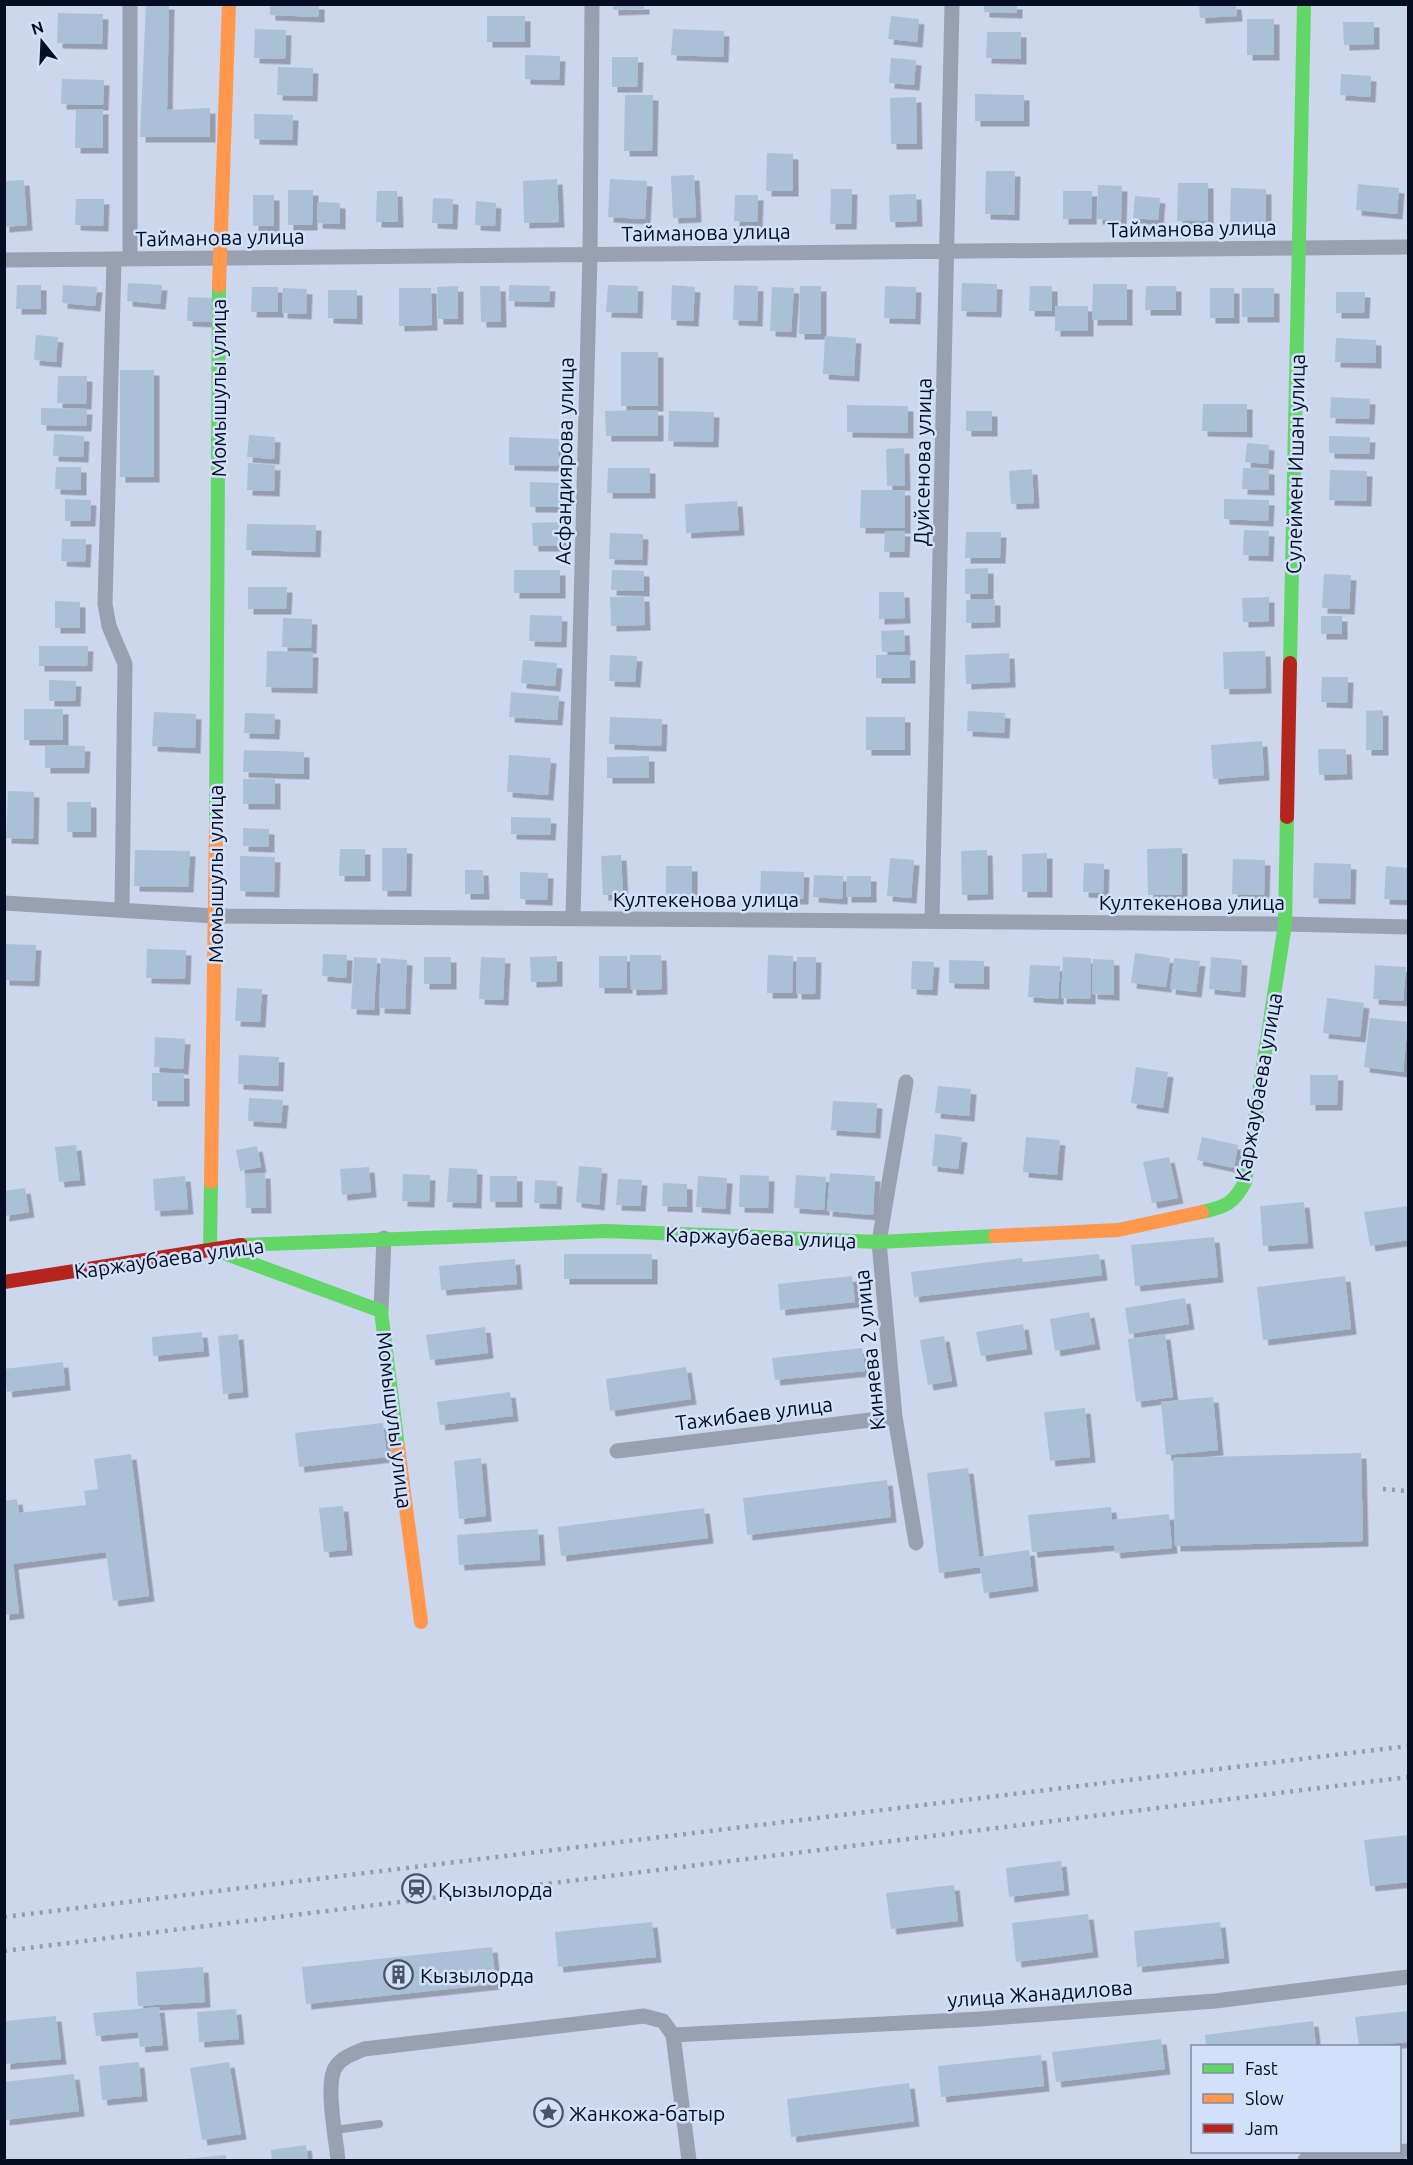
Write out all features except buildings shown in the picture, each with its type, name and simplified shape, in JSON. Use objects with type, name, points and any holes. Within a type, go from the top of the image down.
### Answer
[{"type":"street","points":[[130,4],[130,259]]},
{"type":"street","name":"Момышулы улица","points":[[229,4],[219,258],[215,916],[210,1248],[381,1311],[421,1622]]},
{"type":"street","name":"Асфандиярова улица","points":[[573,918],[590,255],[592,4]]},
{"type":"street","name":"Дуйсенова улица","points":[[932,921],[952,4]]},
{"type":"street","name":"Сулеймен Ишан улица","points":[[1286,924],[1304,4]]},
{"type":"street","name":"Тайманова улица","points":[[4,260],[1408,247]]},
{"type":"street","points":[[114,259],[105,604],[109,626],[125,664],[122,910]]},
{"type":"street","name":"Култекенова улица","points":[[4,903],[215,916],[1286,924],[1408,927]]},
{"type":"street","name":"Каржаубаева улица","points":[[4,1282],[234,1245],[606,1231],[879,1242],[1118,1230],[1222,1208],[1237,1197],[1245,1182],[1286,924]]},
{"type":"street","name":"Киняева 2 улица","points":[[906,1082],[879,1242],[895,1417],[916,1542]]},
{"type":"street","points":[[381,1311],[384,1238]]},
{"type":"street","name":"Тажибаев улица","points":[[617,1451],[895,1417]]},
{"type":"street","name":"улица Жанадилова","points":[[673,2035],[980,2019],[1215,2001],[1408,1977]]},
{"type":"street","points":[[338,2160],[331,2087],[334,2069],[345,2057],[364,2049],[644,2016],[663,2021],[673,2035],[689,2160]]},
{"type":"street","points":[[1305,2160],[1389,2153]]},
{"type":"lane","points":[[335,2130],[379,2124]]},
{"type":"railway","points":[[1383,1489],[1408,1491]]},
{"type":"railway","points":[[4,1917],[1408,1746]]},
{"type":"railway","points":[[4,1951],[1408,1777]]},
{"type":"traffic: fast","points":[[1290,663],[1304,4]]},
{"type":"traffic: fast","points":[[216,827],[219,286]]},
{"type":"traffic: fast","points":[[1202,1212],[1228,1203],[1237,1195],[1245,1182],[1285,924],[1287,817]]},
{"type":"traffic: fast","points":[[211,1182],[210,1248],[381,1311],[398,1447]]},
{"type":"traffic: fast","points":[[241,1245],[606,1231],[879,1242],[995,1236]]},
{"type":"traffic: slow","points":[[219,286],[229,4]]},
{"type":"traffic: slow","points":[[211,1182],[216,827]]},
{"type":"traffic: slow","points":[[995,1236],[1118,1230],[1202,1212]]},
{"type":"traffic: slow","points":[[398,1447],[421,1622]]},
{"type":"traffic: jam","points":[[1287,817],[1290,663]]},
{"type":"traffic: jam","points":[[4,1282],[241,1245]]},
{"type":"place","name":"Қызылорда","points":[[417,1889]]},
{"type":"place","name":"Кызылорда","points":[[399,1975]]},
{"type":"place","name":"Жанкожа-батыр","points":[[548,2113]]}]
